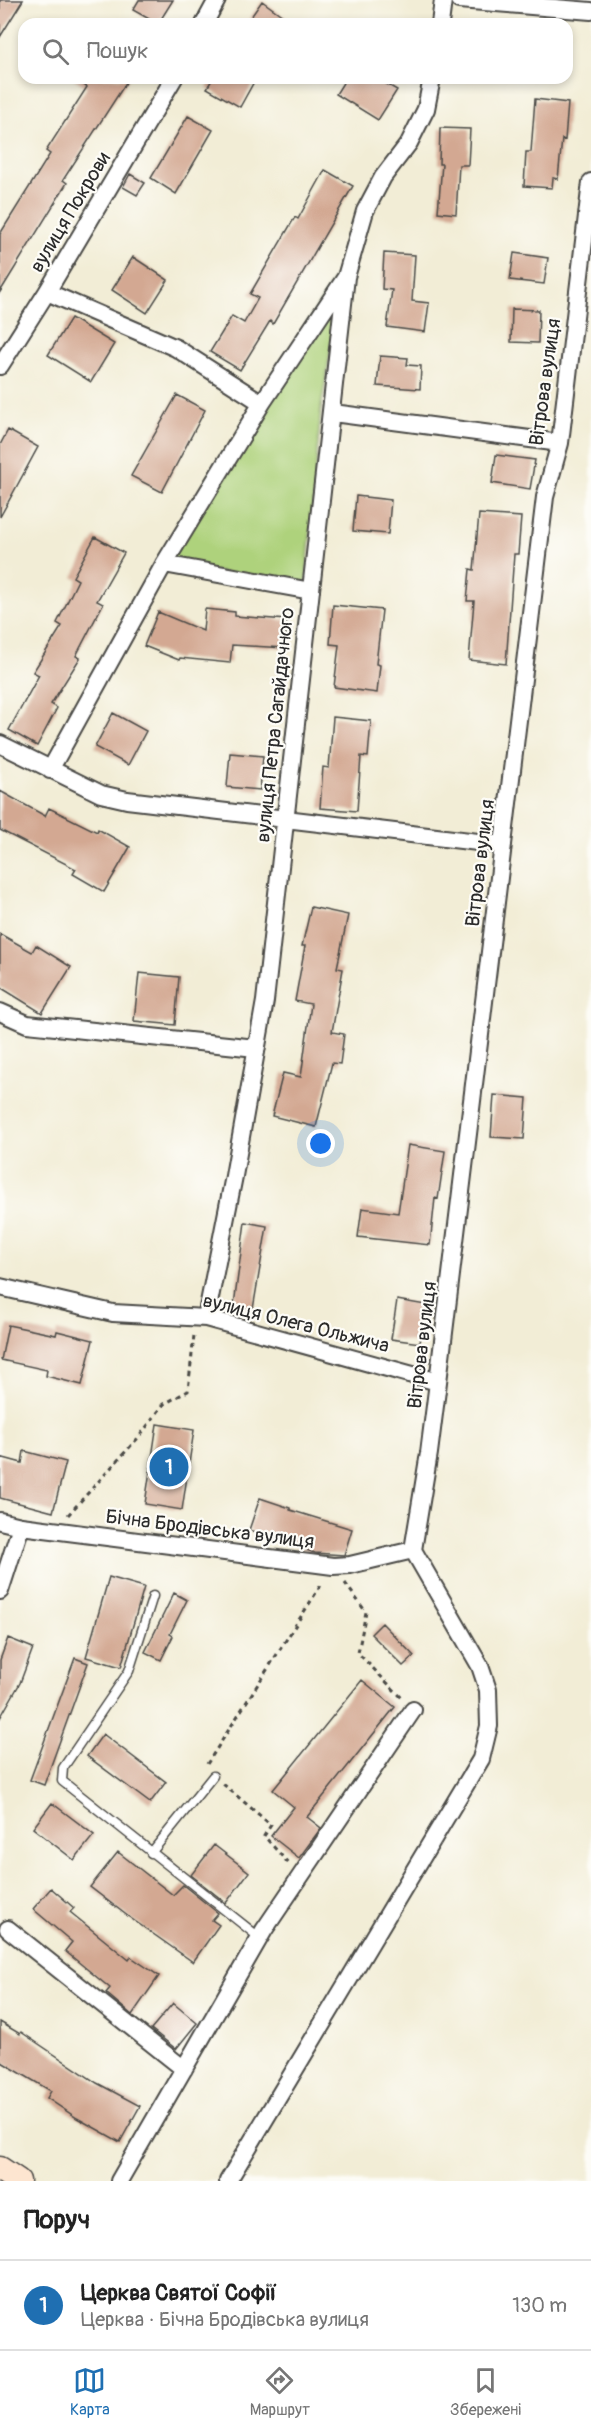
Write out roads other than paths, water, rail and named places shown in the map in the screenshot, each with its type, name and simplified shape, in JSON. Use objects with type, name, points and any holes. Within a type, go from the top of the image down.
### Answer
[{"type":"street","points":[[207,18],[217,0]]},
{"type":"street","points":[[441,18],[443,0]]},
{"type":"street","points":[[459,0],[591,10]]},
{"type":"street","name":"вулиця Покрови","points":[[0,366],[47,292],[170,84]]},
{"type":"street","points":[[50,770],[164,564],[262,403],[346,277],[365,211],[383,177],[409,143],[426,109],[431,84]]},
{"type":"street","name":"Вітрова вулиця","points":[[413,1550],[438,1382],[545,497],[560,443],[591,182]]},
{"type":"street","name":"вулиця Петра Сагайдачного","points":[[201,1318],[234,1176],[264,1001],[333,413],[346,277]]},
{"type":"street","points":[[47,292],[176,348],[262,403]]},
{"type":"street","points":[[333,413],[560,443]]},
{"type":"street","points":[[164,564],[311,591]]},
{"type":"street","points":[[0,744],[101,794],[127,800],[503,845]]},
{"type":"street","points":[[0,1012],[27,1024],[256,1048]]},
{"type":"street","name":"вулиця Олега Ольжича","points":[[0,1287],[113,1313],[201,1318],[438,1382]]},
{"type":"street","name":"Бічна Бродівська вулиця","points":[[0,1521],[21,1526],[333,1566],[350,1565],[413,1550]]},
{"type":"street","points":[[0,1591],[21,1526]]},
{"type":"street","points":[[228,2181],[481,1759],[489,1726],[488,1690],[480,1666],[413,1550]]},
{"type":"street","points":[[119,2181],[260,1938],[413,1710]]},
{"type":"street","points":[[8,1929],[184,2069]]},
{"type":"street","points":[[0,2169],[18,2181]]},
{"type":"lane","points":[[153,1596],[129,1671],[61,1774],[66,1786],[260,1938]]},
{"type":"lane","points":[[151,1853],[213,1776]]},
{"type":"place","name":"Церква Святої Софії","points":[[169,1467]]}]
